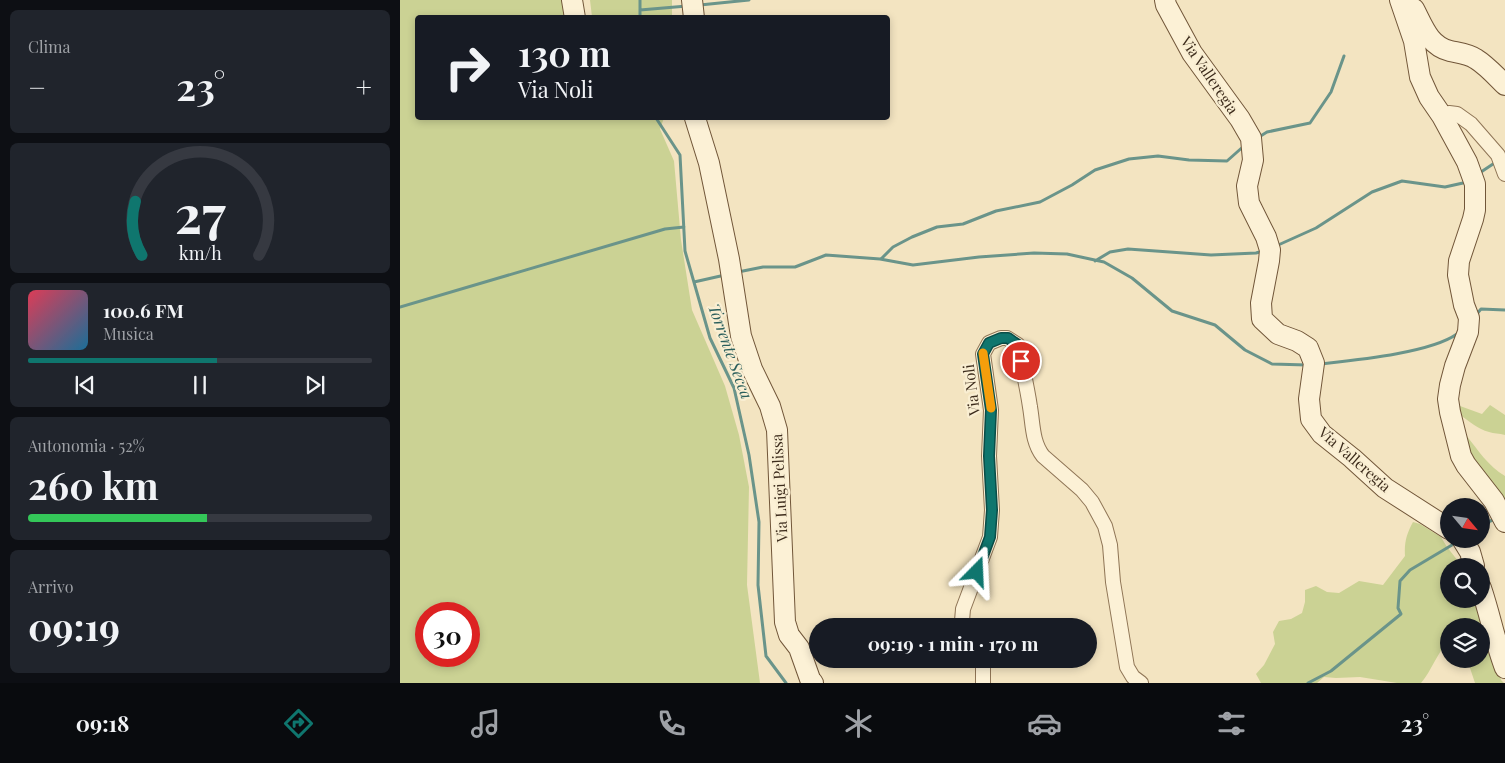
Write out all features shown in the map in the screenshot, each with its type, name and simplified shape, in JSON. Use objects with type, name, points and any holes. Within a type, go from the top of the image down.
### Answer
[{"type":"street","points":[[572,0],[574,15]]},
{"type":"street","points":[[692,0],[694,15]]},
{"type":"street","name":"Via Valleregia","points":[[1165,0],[1192,53],[1240,118],[1251,138],[1253,160],[1247,186],[1248,203],[1266,237],[1270,250],[1261,303],[1262,319],[1278,334],[1297,341],[1308,348],[1314,363],[1309,400],[1311,419],[1322,434],[1386,488],[1440,523]]},
{"type":"street","points":[[1400,0],[1414,41],[1420,77],[1429,97],[1442,116],[1467,162],[1475,184],[1475,210],[1459,261],[1458,275],[1464,305],[1469,318],[1468,332],[1455,366],[1448,399],[1461,456],[1494,501],[1505,522]]},
{"type":"street","points":[[1411,0],[1425,31],[1434,43],[1447,50],[1476,58],[1505,84]]},
{"type":"street","points":[[1442,116],[1450,113],[1457,114],[1471,124],[1498,155],[1505,174]]},
{"type":"street","name":"Via Luigi Pelissa","points":[[696,120],[709,163],[729,258],[741,336],[752,369],[770,406],[777,430],[785,622],[789,635],[799,648],[813,683]]},
{"type":"street","name":"Via Noli","points":[[962,618],[963,609],[990,537],[992,510],[989,456],[991,410],[983,354],[989,343],[1001,338],[1008,338],[1018,345],[1038,450],[1082,490],[1092,502],[1105,526],[1110,545],[1113,582],[1127,667],[1133,677],[1141,683]]},
{"type":"street","points":[[1488,608],[1505,668]]},
{"type":"street","points":[[983,668],[983,683]]},
{"type":"green space","points":[[400,0],[565,0],[566,15],[415,15],[415,120],[663,120],[660,129],[674,161],[681,240],[692,310],[725,386],[739,435],[749,487],[747,585],[760,683],[400,683]]},
{"type":"green space","points":[[590,0],[672,0],[672,15],[592,15]]},
{"type":"green space","points":[[1490,405],[1505,415],[1505,435],[1485,431],[1460,415],[1460,406],[1482,414]]},
{"type":"green space","points":[[1466,435],[1488,463],[1505,476],[1505,499],[1469,458]]},
{"type":"green space","points":[[1413,522],[1420,524],[1440,536],[1440,548],[1448,548],[1456,558],[1440,558],[1440,608],[1481,608],[1485,618],[1440,618],[1440,652],[1421,683],[1397,683],[1360,677],[1324,677],[1317,683],[1261,683],[1256,674],[1264,665],[1275,644],[1273,632],[1279,621],[1291,619],[1302,613],[1305,602],[1305,590],[1316,586],[1327,592],[1339,593],[1359,581],[1383,585],[1405,556],[1406,538]]},
{"type":"green space","points":[[1490,634],[1501,680],[1504,683],[1475,683],[1470,668],[1490,668]]},
{"type":"waterway","name":"Torrente Secca","points":[[640,0],[640,15]]},
{"type":"waterway","points":[[700,5],[749,0]]},
{"type":"waterway","points":[[640,10],[687,6]]},
{"type":"waterway","points":[[1259,137],[1267,132],[1310,123],[1331,92],[1344,56]]},
{"type":"waterway","name":"Torrente Secca","points":[[657,120],[680,155],[685,251],[710,338],[734,388],[749,455],[759,522],[758,585],[766,656],[786,683]]},
{"type":"waterway","points":[[881,259],[893,247],[912,237],[937,227],[963,224],[996,211],[1040,202],[1095,170],[1129,159],[1158,156],[1189,160],[1227,161],[1245,145]]},
{"type":"waterway","points":[[1478,174],[1496,162]]},
{"type":"waterway","points":[[1276,246],[1316,228],[1372,192],[1402,181],[1445,187],[1467,181]]},
{"type":"waterway","points":[[400,307],[665,229],[684,227]]},
{"type":"waterway","points":[[1095,261],[1110,252],[1128,249],[1211,255],[1263,251]]},
{"type":"waterway","points":[[738,272],[763,267],[795,267],[826,255],[880,259],[913,265],[1034,253],[1067,254],[1104,262],[1132,278],[1172,311],[1215,325],[1245,350],[1272,364],[1307,365]]},
{"type":"waterway","points":[[694,282],[725,275]]},
{"type":"waterway","points":[[1476,315],[1481,309],[1505,310]]},
{"type":"waterway","points":[[1320,364],[1411,351],[1445,341],[1457,334]]},
{"type":"waterway","points":[[1490,521],[1495,519]]},
{"type":"waterway","points":[[1308,683],[1331,671],[1401,614],[1398,608],[1400,581],[1410,570],[1447,548]]},
{"type":"slow traffic","points":[[983,353],[991,408]]},
{"type":"route","points":[[977,572],[990,537],[992,510],[989,456],[991,410],[983,354],[985,348],[995,339],[1008,338],[1018,345],[1021,361]]}]
